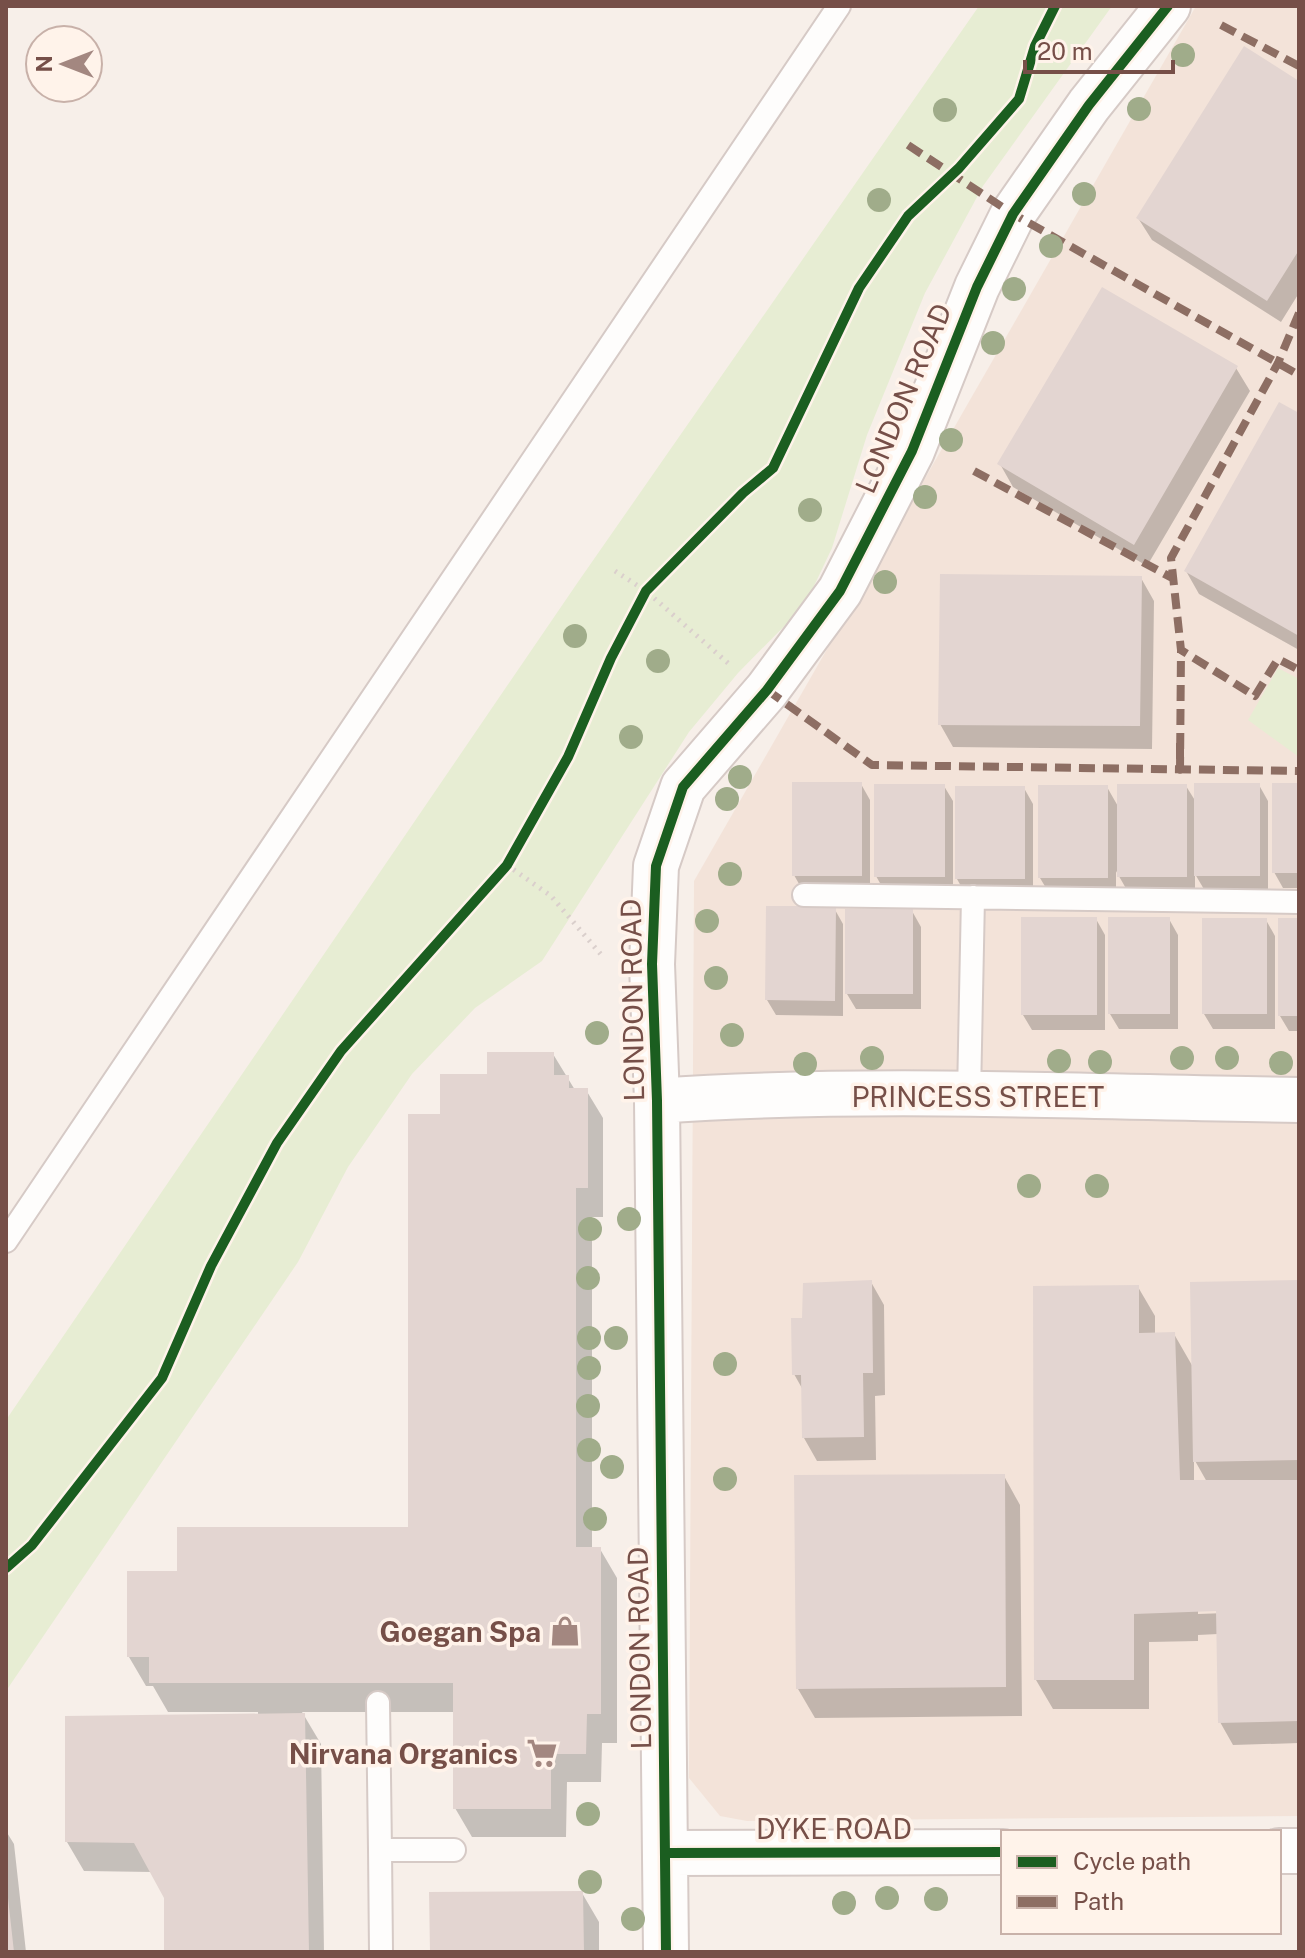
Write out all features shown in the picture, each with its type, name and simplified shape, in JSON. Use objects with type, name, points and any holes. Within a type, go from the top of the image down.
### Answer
[{"type":"street","name":"LONDON ROAD","points":[[666,1952],[657,1101],[652,964],[656,866],[683,787],[767,690],[840,591],[912,451],[977,287],[1013,214],[1089,105],[1168,6]]},
{"type":"street","name":"PRINCESS STREET","points":[[657,1101],[727,1096],[969,1095],[1299,1100]]},
{"type":"street","name":"DYKE ROAD","points":[[666,1853],[1001,1852]]},
{"type":"lane","points":[[6,1241],[839,6]]},
{"type":"lane","points":[[804,895],[1299,902]]},
{"type":"lane","points":[[969,1095],[973,897]]},
{"type":"lane","points":[[378,1703],[381,1952]]},
{"type":"lane","points":[[380,1850],[454,1850]]},
{"type":"path","points":[[615,571],[646,591],[738,673],[767,690]]},
{"type":"path","points":[[639,604],[657,580]]},
{"type":"path","points":[[497,876],[515,852]]},
{"type":"path","points":[[507,865],[551,896],[611,967]]},
{"type":"shaded area","points":[[1196,6],[1299,6],[1299,1816],[747,1821],[720,1816],[689,1778],[694,881]]},
{"type":"green space","points":[[979,6],[1112,6],[983,186],[925,293],[867,435],[832,548],[805,605],[738,673],[689,732],[542,961],[475,1008],[412,1074],[348,1167],[298,1262],[6,1691],[6,1420],[578,582]]},
{"type":"green space","points":[[1278,668],[1299,679],[1299,757],[1248,720]]},
{"type":"building","points":[[1244,46],[1299,81],[1299,250],[1267,301],[1136,218]]},
{"type":"building","points":[[1102,287],[1238,366],[1134,545],[997,464]]},
{"type":"building","points":[[1279,402],[1299,413],[1299,636],[1184,571]]},
{"type":"building","points":[[940,574],[1142,576],[1140,726],[938,725]]},
{"type":"building","points":[[792,782],[862,782],[862,876],[792,876]]},
{"type":"building","points":[[1194,783],[1260,783],[1260,876],[1194,876]]},
{"type":"building","points":[[1272,783],[1299,783],[1299,873],[1272,873]]},
{"type":"building","points":[[874,784],[945,784],[945,877],[874,877]]},
{"type":"building","points":[[1117,784],[1187,784],[1187,877],[1117,877]]},
{"type":"building","points":[[1038,785],[1108,785],[1108,878],[1038,878]]},
{"type":"building","points":[[955,786],[1025,786],[1025,879],[955,879]]},
{"type":"building","points":[[766,906],[836,906],[835,1001],[765,1000]]},
{"type":"building","points":[[845,909],[913,909],[913,994],[845,994]]},
{"type":"building","points":[[1021,917],[1097,917],[1097,1015],[1021,1015]]},
{"type":"building","points":[[1108,917],[1170,917],[1170,1014],[1108,1014]]},
{"type":"building","points":[[1202,918],[1267,918],[1267,1014],[1202,1014]]},
{"type":"building","points":[[1278,918],[1299,918],[1299,1016],[1278,1016]]},
{"type":"building","points":[[487,1052],[554,1052],[554,1075],[569,1075],[569,1088],[588,1088],[588,1188],[576,1188],[576,1547],[601,1547],[601,1714],[587,1714],[586,1754],[551,1754],[551,1809],[453,1809],[453,1683],[149,1683],[149,1657],[127,1657],[127,1571],[177,1571],[177,1527],[408,1527],[408,1114],[440,1114],[440,1074],[487,1074]]},
{"type":"building","points":[[872,1280],[873,1373],[863,1373],[864,1437],[802,1438],[801,1375],[792,1375],[791,1318],[802,1318],[803,1283]]},
{"type":"building","points":[[1299,1280],[1299,1460],[1193,1462],[1190,1282]]},
{"type":"building","points":[[1139,1285],[1139,1333],[1175,1332],[1180,1480],[1299,1480],[1299,1721],[1218,1723],[1216,1611],[1134,1614],[1134,1680],[1034,1680],[1033,1286]]},
{"type":"building","points":[[1005,1474],[1006,1687],[796,1689],[794,1475]]},
{"type":"building","points":[[305,1713],[309,1952],[164,1952],[164,1898],[134,1843],[65,1842],[65,1716]]},
{"type":"building","points":[[583,1891],[584,1952],[430,1952],[429,1892]]},
{"type":"building","points":[[8,1898],[14,1952],[6,1952]]},
{"type":"marked path","points":[[1221,25],[1299,66]]},
{"type":"marked path","points":[[908,145],[1013,214],[1299,375]]},
{"type":"marked path","points":[[1299,313],[1278,363],[1171,558],[1181,650],[1255,696],[1278,659],[1299,670]]},
{"type":"marked path","points":[[974,471],[1174,579]]},
{"type":"marked path","points":[[1180,743],[1180,770],[1181,650]]},
{"type":"marked path","points":[[767,690],[872,765],[1299,771]]},
{"type":"cycle path","points":[[6,1568],[32,1545],[162,1378],[211,1266],[277,1143],[341,1051],[507,865],[568,757],[611,658],[646,591],[743,493],[773,468],[859,288],[908,216],[959,168],[1019,99],[1035,46],[1055,6]]},
{"type":"cycle path","points":[[666,1952],[657,1101],[652,964],[656,866],[683,787],[767,690],[840,591],[912,451],[977,287],[1013,214],[1089,105],[1168,6]]},
{"type":"cycle path","points":[[666,1853],[1001,1852]]},
{"type":"place","name":"Goegan Spa","points":[[565,1631]]},
{"type":"place","name":"Nirvana Organics","points":[[542,1753]]}]
